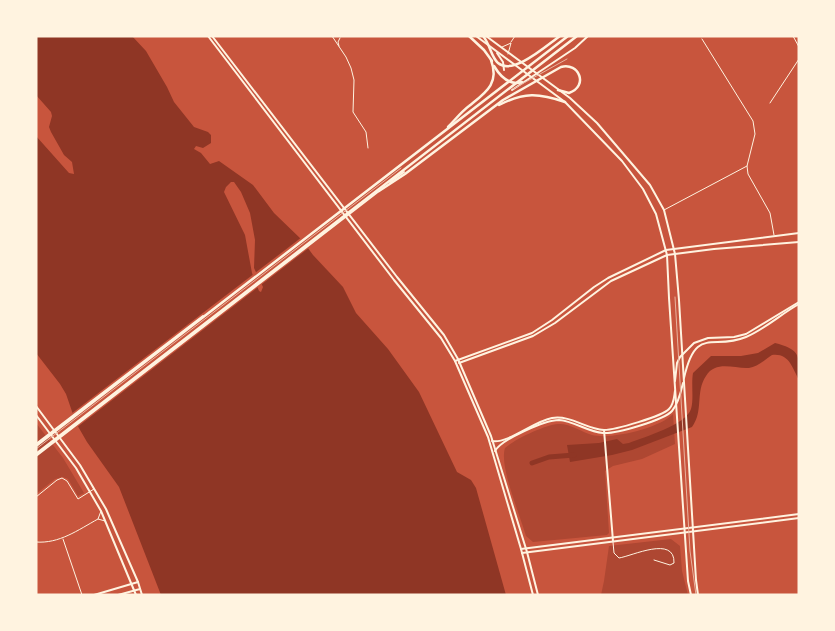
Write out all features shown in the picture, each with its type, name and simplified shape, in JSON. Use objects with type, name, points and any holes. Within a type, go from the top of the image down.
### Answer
[{"type":"highway","points":[[469,36],[484,50],[502,77],[513,84],[522,82]]},
{"type":"highway","points":[[485,36],[497,62],[502,65],[513,66],[532,56],[560,36]]},
{"type":"highway","points":[[36,445],[568,36]]},
{"type":"highway","points":[[404,172],[577,36]]},
{"type":"highway","points":[[442,134],[459,115],[488,90],[494,77],[491,60]]},
{"type":"highway","points":[[36,455],[365,199],[516,93],[555,70],[566,66],[571,67],[578,73],[580,78],[579,86],[573,92],[566,93],[558,90]]},
{"type":"highway","points":[[487,112],[513,99],[532,94],[565,102]]},
{"type":"main road","points":[[208,36],[394,280],[441,338],[457,364],[488,437],[533,595]]},
{"type":"main road","points":[[212,36],[397,277],[444,335],[458,359],[492,441],[526,548],[538,595]]},
{"type":"main road","points":[[476,36],[565,102],[616,154],[644,189],[656,214],[667,255],[679,457],[686,532],[688,581],[691,595]]},
{"type":"main road","points":[[485,36],[558,90],[597,123],[650,185],[664,210],[675,254],[698,595]]},
{"type":"main road","points":[[510,89],[575,48],[588,36]]},
{"type":"main road","points":[[496,51],[503,62],[504,70]]},
{"type":"main road","points":[[36,455],[404,172]]},
{"type":"main road","points":[[455,361],[532,333],[608,278],[666,250],[799,233]]},
{"type":"main road","points":[[457,364],[533,336],[555,323],[611,281],[667,255],[799,242]]},
{"type":"main road","points":[[492,441],[502,441],[536,423],[551,418],[568,419],[604,432],[662,414],[669,409],[674,401],[677,363],[684,351],[708,338],[734,337],[746,334],[799,303]]},
{"type":"main road","points":[[495,451],[503,443],[537,426],[552,421],[563,421],[592,431],[604,432],[626,430],[664,417],[672,411],[681,392],[688,361],[701,345],[709,341],[735,340],[747,336],[799,303]]},
{"type":"main road","points":[[36,406],[80,465],[106,509],[142,595]]},
{"type":"main road","points":[[36,415],[76,468],[101,511],[136,595]]},
{"type":"main road","points":[[604,432],[613,541]]},
{"type":"main road","points":[[521,549],[799,514]]},
{"type":"main road","points":[[522,553],[799,518]]},
{"type":"main road","points":[[94,595],[138,582]]},
{"type":"main road","points":[[118,595],[140,589]]},
{"type":"street","points":[[508,54],[515,36]]},
{"type":"street","points":[[793,36],[799,47]]},
{"type":"street","points":[[332,37],[340,37],[339,44],[342,51]]},
{"type":"street","points":[[332,37],[349,62],[353,74],[353,112],[366,132],[368,148]]},
{"type":"street","points":[[702,39],[753,122],[755,134],[747,166],[748,174],[770,213],[774,236]]},
{"type":"street","points":[[496,44],[504,47],[511,43]]},
{"type":"street","points":[[770,103],[799,58]]},
{"type":"street","points":[[664,210],[747,166]]},
{"type":"street","points":[[36,496],[62,478],[66,480],[78,499],[94,489]]},
{"type":"street","points":[[36,542],[54,541],[63,538],[98,519],[101,511]]},
{"type":"street","points":[[98,519],[106,521]]},
{"type":"street","points":[[63,538],[82,595]]},
{"type":"street","points":[[613,541],[614,553],[620,558],[643,550],[661,549],[669,551],[674,563],[670,565],[654,560]]},
{"type":"shaded area","points":[[36,36],[132,36],[146,51],[174,102],[194,127],[211,135],[211,143],[203,148],[196,146],[194,149],[201,153],[210,164],[219,161],[253,185],[274,213],[302,240],[313,255],[343,287],[356,313],[388,349],[419,392],[457,472],[471,480],[476,488],[506,595],[161,595],[119,487],[76,423],[66,394],[60,384],[36,353],[36,136],[69,173],[74,174],[72,162],[64,155],[49,127],[52,116],[51,112],[36,95]],"holes":[[[231,182],[234,182],[241,192],[250,213],[255,240],[254,268],[263,287],[261,292],[252,273],[245,235],[224,192],[226,187]]]},
{"type":"shaded area","points":[[775,343],[790,348],[797,355],[799,380],[789,362],[778,355],[772,355],[758,365],[749,368],[726,366],[715,368],[710,371],[703,382],[698,415],[692,427],[632,450],[570,462],[567,445],[599,443],[617,439],[623,444],[629,443],[664,430],[688,415],[692,401],[693,373],[711,356],[741,356],[758,353]]},
{"type":"shaded area","points":[[673,414],[675,444],[642,459],[613,466],[605,471],[609,533],[607,535],[533,542],[526,536],[507,478],[504,456],[505,448],[530,433],[552,425],[562,424],[592,435],[611,436],[647,428],[658,424]]},
{"type":"shaded area","points":[[36,423],[63,458],[84,493],[78,496],[68,479],[63,477],[55,479],[36,494]]},
{"type":"shaded area","points":[[671,539],[680,546],[682,571],[688,595],[601,595],[609,546]]},
{"type":"pier","points":[[302,237],[310,247],[76,428],[71,414]]},
{"type":"waterway","points":[[532,463],[549,457],[574,455]]},
{"type":"railway","points":[[513,89],[567,59]]},
{"type":"railway","points":[[36,449],[401,168]]},
{"type":"railway","points":[[675,297],[690,551],[696,595]]}]
